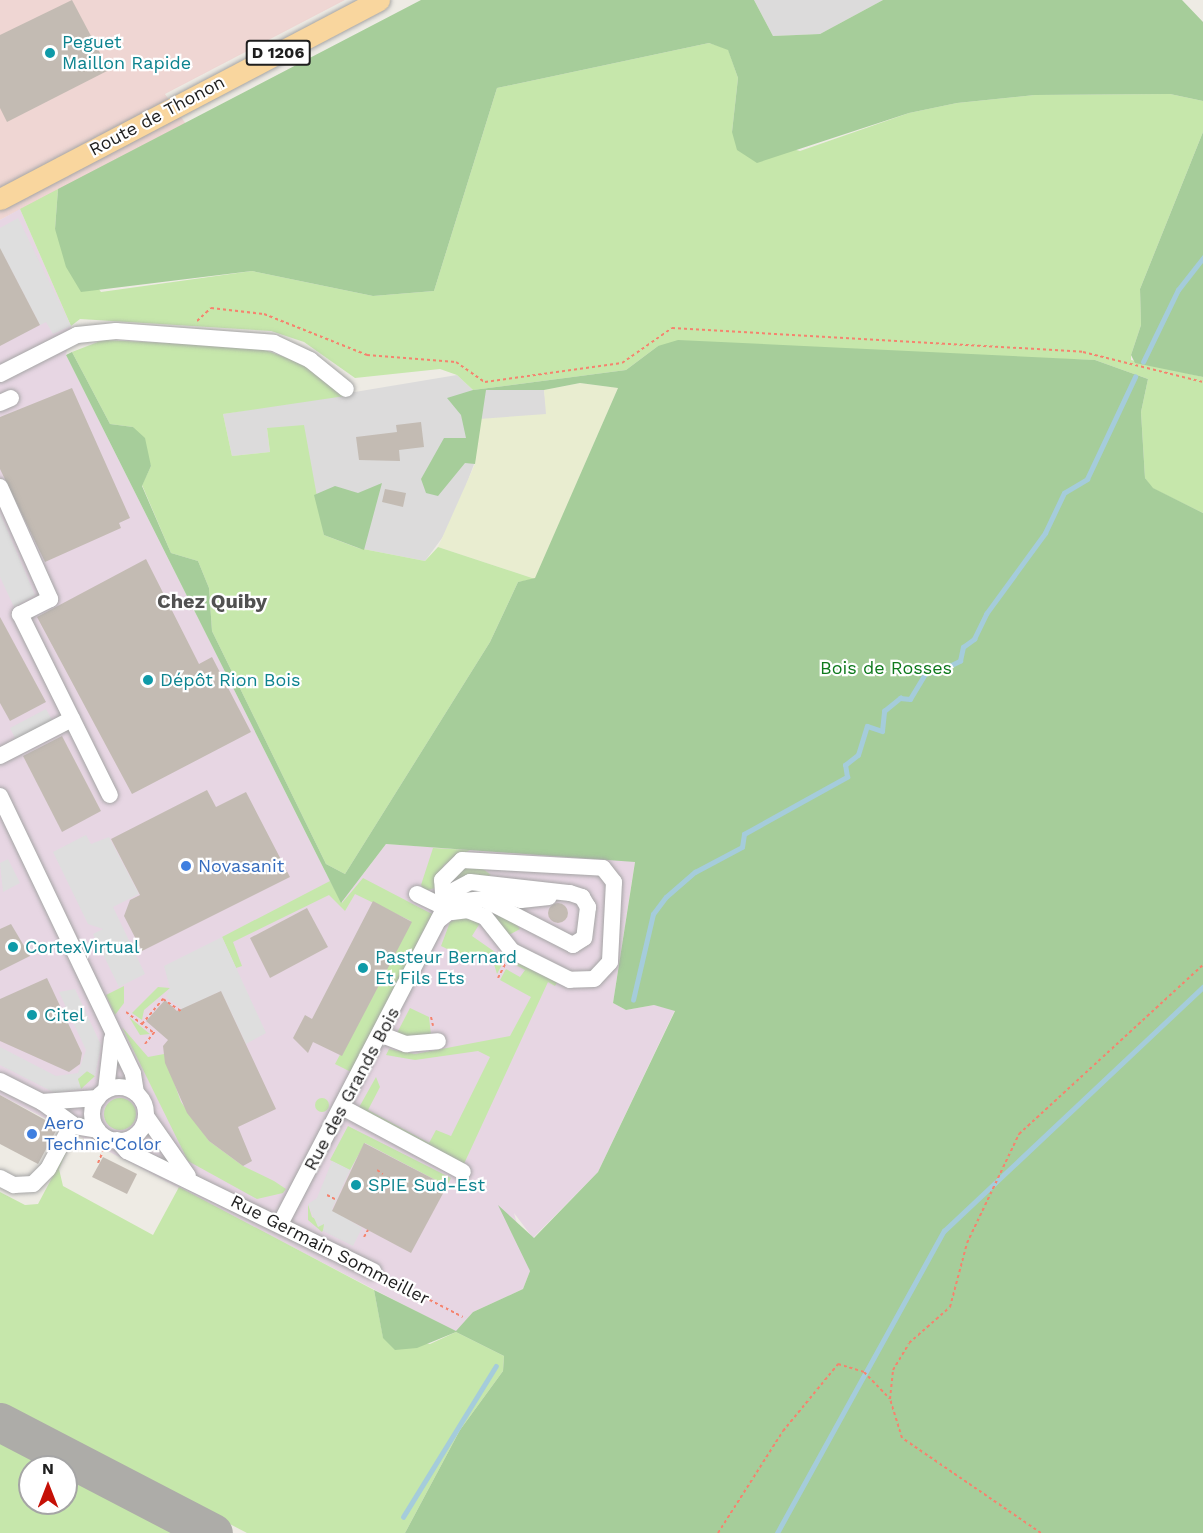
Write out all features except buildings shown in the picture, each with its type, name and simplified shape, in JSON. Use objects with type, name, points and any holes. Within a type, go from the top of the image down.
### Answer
[{"type":"main road","name":"Route de Thonon","points":[[0,199],[379,0]]},
{"type":"street","points":[[0,374],[60,343],[96,332],[193,336],[280,345],[346,389]]},
{"type":"street","points":[[0,488],[50,599],[20,614],[110,795]]},
{"type":"street","points":[[0,756],[72,719]]},
{"type":"street","name":"Rue Germain Sommeiller","points":[[0,796],[112,1037],[134,1074],[136,1093],[146,1116],[172,1158],[196,1182]]},
{"type":"street","points":[[417,894],[444,913],[477,913],[512,951],[570,980],[588,981],[605,970],[611,956],[615,882],[598,867],[468,859],[453,864],[442,880],[444,913]]},
{"type":"street","points":[[470,882],[499,896],[532,900],[570,893]]},
{"type":"street","points":[[470,882],[570,893],[587,904],[584,938],[568,945],[483,898],[463,901],[444,913],[453,891],[470,882]]},
{"type":"street","points":[[532,900],[547,934]]},
{"type":"street","name":"Rue des Grands Bois","points":[[280,1224],[382,1035],[421,975],[444,913]]},
{"type":"street","points":[[382,1035],[406,1044],[436,1035]]},
{"type":"street","points":[[112,1037],[102,1094],[93,1117],[108,1136],[136,1134],[146,1116]]},
{"type":"street","name":"Rue Germain Sommeiller","points":[[0,1080],[42,1102],[70,1134],[108,1136],[128,1151],[196,1182],[373,1271]]},
{"type":"street","points":[[42,1102],[102,1094],[122,1087],[136,1093]]},
{"type":"street","points":[[342,1107],[463,1172]]},
{"type":"street","points":[[0,1178],[14,1185],[33,1184],[70,1134]]},
{"type":"path","points":[[193,336],[198,318],[211,308],[264,314],[367,355],[456,362],[490,383],[622,363],[652,339],[672,328],[1083,352],[1203,382]]},
{"type":"path","points":[[1041,1533],[902,1438],[890,1399],[893,1370],[909,1343],[950,1307],[967,1243],[1019,1134],[1203,965]]},
{"type":"path","points":[[142,1024],[163,999],[181,1011]]},
{"type":"path","points":[[126,1012],[155,1031],[145,1044]]},
{"type":"path","points":[[431,1017],[436,1035]]},
{"type":"path","points":[[98,1163],[108,1136]]},
{"type":"path","points":[[377,1170],[383,1174]]},
{"type":"path","points":[[327,1195],[335,1199]]},
{"type":"path","points":[[364,1237],[368,1230]]},
{"type":"path","name":"Rue Germain Sommeiller","points":[[373,1271],[463,1317]]},
{"type":"path","points":[[718,1533],[783,1431],[838,1364],[864,1372],[890,1399]]},
{"type":"shaded area","points":[[0,0],[345,0],[165,94],[186,124],[0,220]]},
{"type":"shaded area","points":[[754,0],[883,0],[820,34],[773,36]]},
{"type":"shaded area","points":[[20,209],[71,326],[66,355],[341,903],[386,844],[635,861],[613,1003],[626,1010],[654,1005],[675,1010],[598,1172],[533,1238],[514,1213],[530,1271],[523,1289],[473,1312],[456,1332],[0,1095],[0,220]]},
{"type":"shaded area","points":[[18,218],[71,326],[53,334],[46,322],[40,325],[4,256],[0,257],[0,228]]},
{"type":"shaded area","points":[[457,375],[473,390],[544,390],[547,414],[480,448],[451,526],[425,561],[358,548],[324,535],[267,428],[270,452],[232,456],[223,414]]},
{"type":"shaded area","points":[[0,513],[35,595],[14,607],[0,577]]},
{"type":"shaded area","points":[[46,709],[56,727],[19,746],[10,728]]},
{"type":"shaded area","points":[[86,835],[91,844],[109,837],[139,894],[113,907],[145,974],[119,987],[93,934],[103,929],[88,924],[53,852]]},
{"type":"shaded area","points":[[8,859],[20,883],[3,892],[0,863]]},
{"type":"shaded area","points":[[222,937],[266,1033],[246,1044],[221,991],[182,1009],[166,997],[170,988],[164,966]]},
{"type":"shaded area","points":[[75,989],[101,1045],[95,1076],[87,1071],[78,1079],[81,1089],[55,1093],[0,1065],[0,1047],[56,1076],[78,1073],[86,1050],[59,992]]},
{"type":"shaded area","points":[[332,1161],[350,1170],[332,1209],[362,1228],[353,1246],[323,1231],[324,1224],[318,1227],[308,1204],[317,1198]]},
{"type":"green space","points":[[421,0],[754,0],[773,36],[820,34],[883,0],[1182,0],[1203,22],[1203,101],[1170,94],[1035,95],[957,103],[909,113],[757,163],[737,150],[732,132],[738,78],[728,50],[709,43],[497,88],[434,291],[373,296],[252,271],[81,292],[66,267],[55,229],[58,189]]},
{"type":"green space","points":[[709,43],[728,49],[738,78],[732,132],[800,151],[909,113],[957,103],[1035,95],[1170,94],[1203,101],[1203,132],[1140,289],[1141,325],[1131,360],[1203,377],[1203,513],[1152,488],[1145,478],[1141,412],[1148,379],[1095,360],[658,346],[626,370],[473,390],[457,375],[440,369],[355,378],[304,342],[271,331],[80,319],[71,326],[20,209],[58,189],[55,229],[101,292],[252,271],[373,296],[434,291],[497,88]]},
{"type":"green space","points":[[1203,132],[1203,377],[1135,363],[1131,355],[1141,325],[1140,289]]},
{"type":"green space","points":[[103,340],[256,347],[299,362],[345,396],[223,414],[232,456],[270,452],[267,428],[304,425],[324,535],[358,548],[425,561],[438,547],[535,579],[518,582],[490,642],[345,874],[326,864],[212,631],[209,588],[198,561],[171,553],[142,485],[151,466],[133,427],[110,424],[72,352]]},
{"type":"green space","name":"Bois de Rosses","points":[[678,340],[1095,360],[1148,379],[1141,412],[1145,478],[1153,488],[1203,513],[1203,1533],[405,1533],[460,1430],[503,1371],[504,1356],[456,1332],[417,1348],[395,1350],[383,1338],[374,1290],[456,1331],[473,1312],[523,1289],[530,1271],[498,1205],[534,1238],[598,1172],[675,1011],[654,1005],[626,1010],[613,1003],[635,862],[386,844],[341,903],[66,355],[72,352],[110,424],[133,427],[145,438],[151,466],[142,486],[171,553],[198,561],[209,588],[212,631],[326,864],[345,874],[490,642],[518,582],[535,578],[618,388],[580,383],[544,390],[486,390],[475,464],[465,463],[438,496],[426,493],[421,479],[444,438],[466,438],[461,415],[447,398],[473,390],[626,370],[658,346]]},
{"type":"green space","points":[[580,383],[618,388],[535,579],[438,547],[475,464],[479,419],[546,414],[544,390]]},
{"type":"green space","points":[[382,483],[364,550],[324,535],[314,495],[335,486],[358,493]]},
{"type":"green space","points":[[433,848],[470,850],[444,865],[435,888],[425,891],[421,885]]},
{"type":"green space","points":[[460,867],[483,869],[491,875],[445,887]]},
{"type":"green space","points":[[363,878],[432,914],[351,1072],[335,1064],[411,921],[355,894],[345,911],[329,895],[233,942],[242,966],[236,968],[222,937],[330,881],[342,903]]},
{"type":"green space","points":[[472,904],[511,918],[520,929],[507,936]]},
{"type":"green space","points":[[462,917],[480,923],[472,936],[505,959],[497,974],[491,954],[468,959],[441,946],[450,922]]},
{"type":"green space","points":[[513,955],[558,981],[555,986],[548,982],[463,1166],[357,1111],[376,1077],[380,1087],[368,1110],[429,1143],[436,1130],[451,1136],[490,1057],[478,1051],[415,1060],[386,1055],[389,1049],[415,1054],[510,1036],[531,997],[500,980],[506,969],[520,977],[525,970],[510,962]]},
{"type":"green space","points":[[124,986],[124,1003],[115,1015],[106,995]]},
{"type":"green space","points":[[158,987],[170,988],[144,1010],[142,1020],[132,1013]]},
{"type":"green space","points":[[410,1008],[429,1017],[431,1035],[409,1039],[397,1033]]},
{"type":"green space","points":[[129,1017],[150,1034],[140,1035]]},
{"type":"green space","points":[[122,1027],[148,1057],[164,1054],[181,1102],[209,1141],[243,1166],[286,1189],[283,1193],[257,1199],[188,1161]]},
{"type":"green space","points":[[87,1071],[95,1076],[81,1089],[77,1079]]},
{"type":"green space","points":[[120,1098],[131,1103],[136,1114],[131,1125],[120,1130],[109,1125],[104,1114],[109,1103]]},
{"type":"green space","points":[[319,1098],[325,1098],[329,1105],[325,1112],[319,1112],[315,1108],[315,1102]]},
{"type":"green space","points":[[348,1126],[451,1178],[447,1186],[365,1143],[350,1170],[330,1160]]},
{"type":"green space","points":[[70,1144],[59,1169],[63,1186],[153,1235],[179,1187],[374,1290],[383,1337],[430,1344],[456,1332],[504,1356],[503,1371],[460,1430],[405,1533],[247,1533],[0,1404],[0,1192],[25,1205],[38,1204]]},
{"type":"green space","points":[[308,1204],[312,1217],[326,1225],[322,1232],[308,1220]]},
{"type":"green space","points":[[0,1442],[24,1455],[18,1455],[18,1515],[78,1515],[78,1483],[174,1533],[0,1533]]},
{"type":"waterway","points":[[1143,362],[1178,290],[1203,258]]},
{"type":"waterway","points":[[633,1000],[653,914],[666,897],[695,872],[742,847],[744,834],[847,777],[845,765],[858,755],[867,726],[882,731],[884,711],[900,698],[910,699],[928,669],[935,673],[960,661],[963,647],[974,639],[986,614],[1045,533],[1064,493],[1087,479],[1135,377]]},
{"type":"waterway","points":[[777,1533],[944,1231],[1203,987]]},
{"type":"waterway","points":[[403,1517],[496,1366]]},
{"type":"taxiway","points":[[0,1422],[213,1533]]},
{"type":"place","name":"Peguet Maillon Rapide","points":[[50,53]]},
{"type":"place","name":"Dépôt Rion Bois","points":[[148,680]]},
{"type":"place","name":"Novasanit","points":[[186,866]]},
{"type":"place","name":"CortexVirtual","points":[[13,947]]},
{"type":"place","name":"Pasteur Bernard Et Fils Ets","points":[[363,968]]},
{"type":"place","name":"Citel","points":[[32,1015]]},
{"type":"place","name":"Aero Technic'Color","points":[[32,1134]]},
{"type":"place","name":"SPIE Sud-Est","points":[[356,1185]]},
{"type":"district","name":"Chez Quiby","points":[[212,601]]}]
